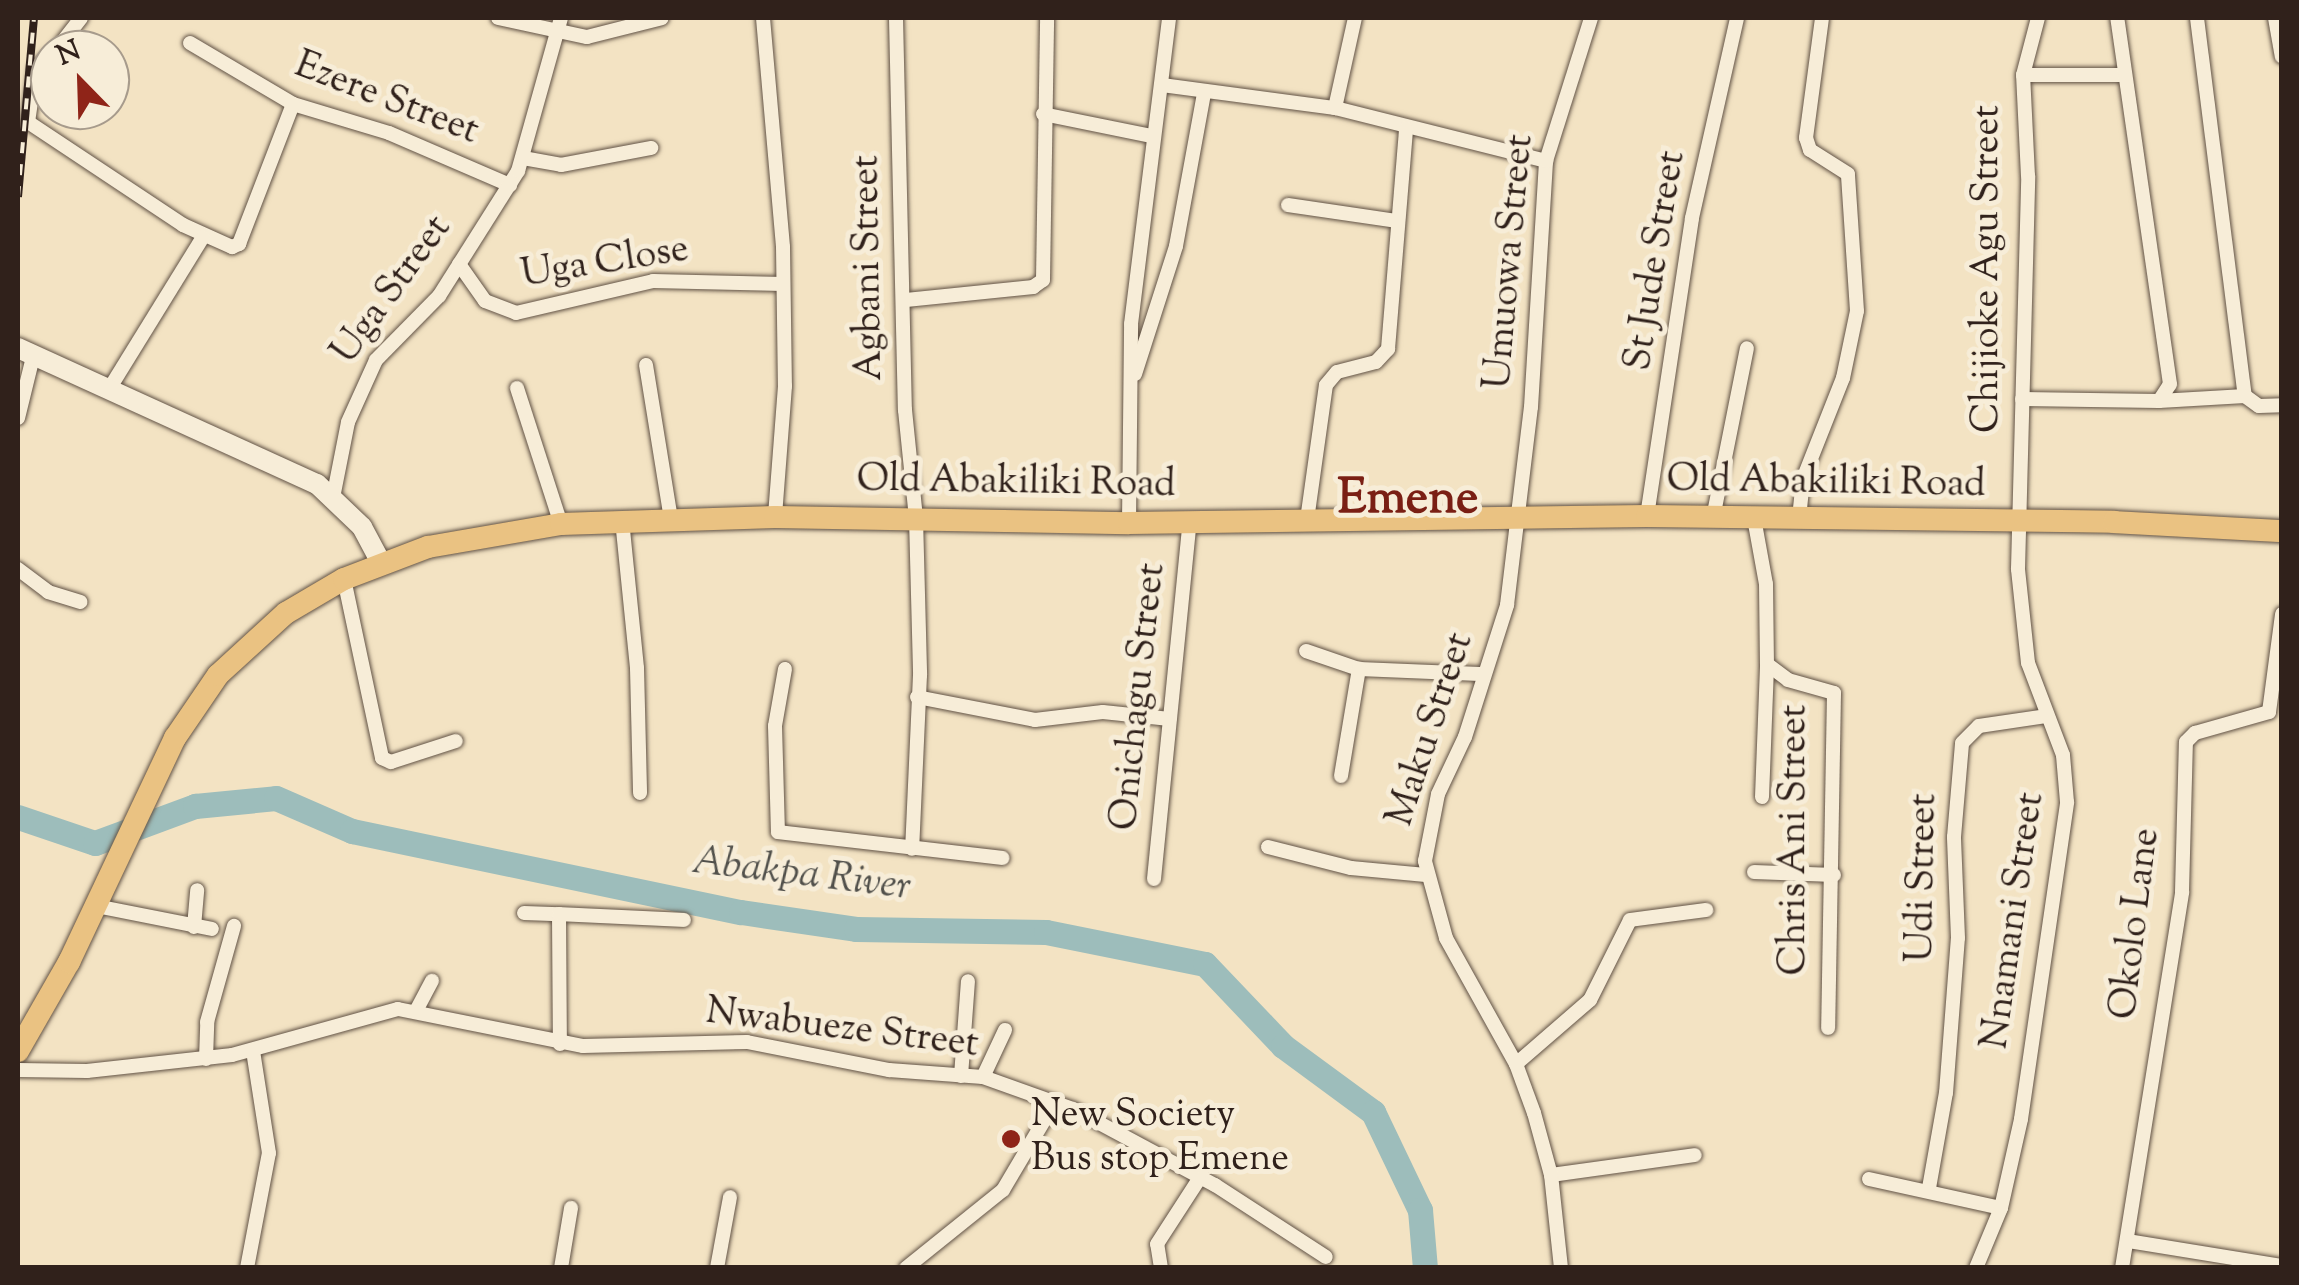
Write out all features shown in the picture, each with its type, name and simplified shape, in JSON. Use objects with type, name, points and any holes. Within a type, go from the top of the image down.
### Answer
[{"type":"main road","points":[[26,350],[110,386],[333,498],[362,527],[381,562]]},
{"type":"main road","name":"Old Abakiliki Road","points":[[18,1052],[100,897],[175,738],[238,652],[344,579],[381,562],[486,534],[622,520],[776,517],[1190,522],[1647,516],[2282,531]]},
{"type":"street","points":[[498,18],[557,35],[587,37],[662,18]]},
{"type":"street","name":"Uga Street","points":[[333,498],[348,422],[367,376],[388,344],[440,296],[523,158],[560,18]]},
{"type":"street","points":[[763,18],[784,284],[785,386],[776,517]]},
{"type":"street","name":"Agbani Street","points":[[896,18],[906,300],[905,410],[916,518],[917,697],[912,849]]},
{"type":"street","points":[[906,300],[1033,287],[1043,280],[1047,18]]},
{"type":"street","points":[[1129,522],[1135,375],[1131,324],[1151,136],[1170,18]]},
{"type":"street","points":[[1336,108],[1356,18]]},
{"type":"street","name":"Umuowa Street","points":[[1516,517],[1531,407],[1546,161],[1591,18]]},
{"type":"street","name":"St Jude Street","points":[[1647,516],[1692,218],[1736,18]]},
{"type":"street","points":[[1800,518],[1803,480],[1843,378],[1857,311],[1848,174],[1810,150],[1806,138],[1822,18]]},
{"type":"street","name":"Chijioke Agu Street","points":[[2019,522],[2028,176],[2023,75],[2038,18]]},
{"type":"street","points":[[2117,18],[2170,361],[2170,384],[2160,401]]},
{"type":"street","points":[[2197,18],[2245,396]]},
{"type":"street","points":[[2276,18],[2282,56]]},
{"type":"street","name":"Ezere Street","points":[[190,43],[292,104],[389,133],[510,185]]},
{"type":"street","points":[[2023,75],[2124,75]]},
{"type":"street","points":[[1162,85],[1204,94],[1336,108],[1406,130],[1546,161]]},
{"type":"street","points":[[1135,375],[1154,333],[1176,246],[1204,94]]},
{"type":"street","points":[[40,130],[204,236],[239,244],[292,104]]},
{"type":"street","points":[[1043,114],[1151,136]]},
{"type":"street","points":[[1307,520],[1326,385],[1337,372],[1376,362],[1388,349],[1406,130]]},
{"type":"street","points":[[523,158],[561,165],[651,148]]},
{"type":"street","points":[[1288,205],[1396,221]]},
{"type":"street","points":[[110,386],[204,236]]},
{"type":"street","name":"Uga Close","points":[[459,264],[486,301],[516,313],[653,281],[784,284]]},
{"type":"street","points":[[1714,518],[1746,348]]},
{"type":"street","points":[[18,418],[26,350]]},
{"type":"street","points":[[646,365],[671,520]]},
{"type":"street","points":[[518,388],[561,524]]},
{"type":"street","points":[[2022,400],[2160,401],[2245,396],[2259,406],[2282,405]]},
{"type":"street","name":"Maku Street","points":[[1516,517],[1507,605],[1480,674],[1465,738],[1438,794],[1426,875],[1460,971],[1516,1064],[1550,1175],[1561,1268]]},
{"type":"street","name":"Chris Ani Street","points":[[1754,518],[1766,584],[1767,664],[1788,680],[1834,693],[1834,875],[1828,1028]]},
{"type":"street","points":[[622,520],[638,668],[640,792]]},
{"type":"street","name":"Onichagu Street","points":[[1154,879],[1190,522]]},
{"type":"street","name":"Nnamani Street","points":[[1976,1268],[2001,1208],[2046,966],[2067,802],[2063,755],[2024,638],[2019,522]]},
{"type":"street","points":[[18,569],[48,592],[81,602]]},
{"type":"street","points":[[344,579],[382,758],[390,762],[456,742]]},
{"type":"street","name":"Okolo Lane","points":[[2128,1241],[2182,892],[2186,742],[2195,733],[2269,712],[2282,614]]},
{"type":"street","points":[[1306,651],[1358,669],[1480,674]]},
{"type":"street","points":[[1762,797],[1767,664]]},
{"type":"street","points":[[784,669],[775,726],[778,832],[1002,858]]},
{"type":"street","points":[[1341,776],[1358,669]]},
{"type":"street","points":[[917,697],[1035,720],[1103,712],[1170,720]]},
{"type":"street","name":"Udi Street","points":[[1929,1188],[1944,1108],[1958,938],[1954,837],[1962,743],[1979,726],[2047,716]]},
{"type":"street","points":[[1268,847],[1331,864],[1426,875]]},
{"type":"street","points":[[1754,872],[1834,875]]},
{"type":"street","points":[[194,927],[197,890]]},
{"type":"street","points":[[100,897],[194,927],[212,929]]},
{"type":"street","points":[[1516,1064],[1590,1000],[1630,920],[1706,910]]},
{"type":"street","points":[[524,913],[684,920]]},
{"type":"street","points":[[559,914],[560,1044]]},
{"type":"street","points":[[206,1059],[207,1022],[234,926]]},
{"type":"street","points":[[417,1009],[432,980]]},
{"type":"street","points":[[960,1076],[968,981]]},
{"type":"street","name":"Nwabueze Street","points":[[18,1070],[87,1071],[206,1059],[253,1051],[326,1024],[417,1009],[560,1044],[610,1049],[747,1042],[982,1078],[1055,1102],[1199,1179],[1326,1257]]},
{"type":"street","points":[[982,1078],[1006,1030]]},
{"type":"street","points":[[247,1268],[269,1153],[253,1051]]},
{"type":"street","points":[[906,1268],[1003,1190],[1055,1102]]},
{"type":"street","points":[[1550,1175],[1695,1155]]},
{"type":"street","points":[[1161,1268],[1157,1244],[1199,1179]]},
{"type":"street","points":[[1870,1179],[1929,1188],[2001,1208]]},
{"type":"street","points":[[717,1268],[730,1198]]},
{"type":"street","points":[[561,1268],[572,1208]]},
{"type":"street","points":[[2122,1268],[2128,1241],[2282,1266]]},
{"type":"waterway","name":"Abakpa River","points":[[18,817],[95,843],[195,806],[276,798],[352,831],[741,912],[856,929],[1046,932],[1205,964],[1283,1046],[1373,1112],[1420,1210],[1425,1268]]},
{"type":"railway","points":[[18,197],[34,18]]},
{"type":"place","name":"New Society Bus stop Emene","points":[[1011,1139]]},
{"type":"district","name":"Emene","points":[[1408,501]]}]
